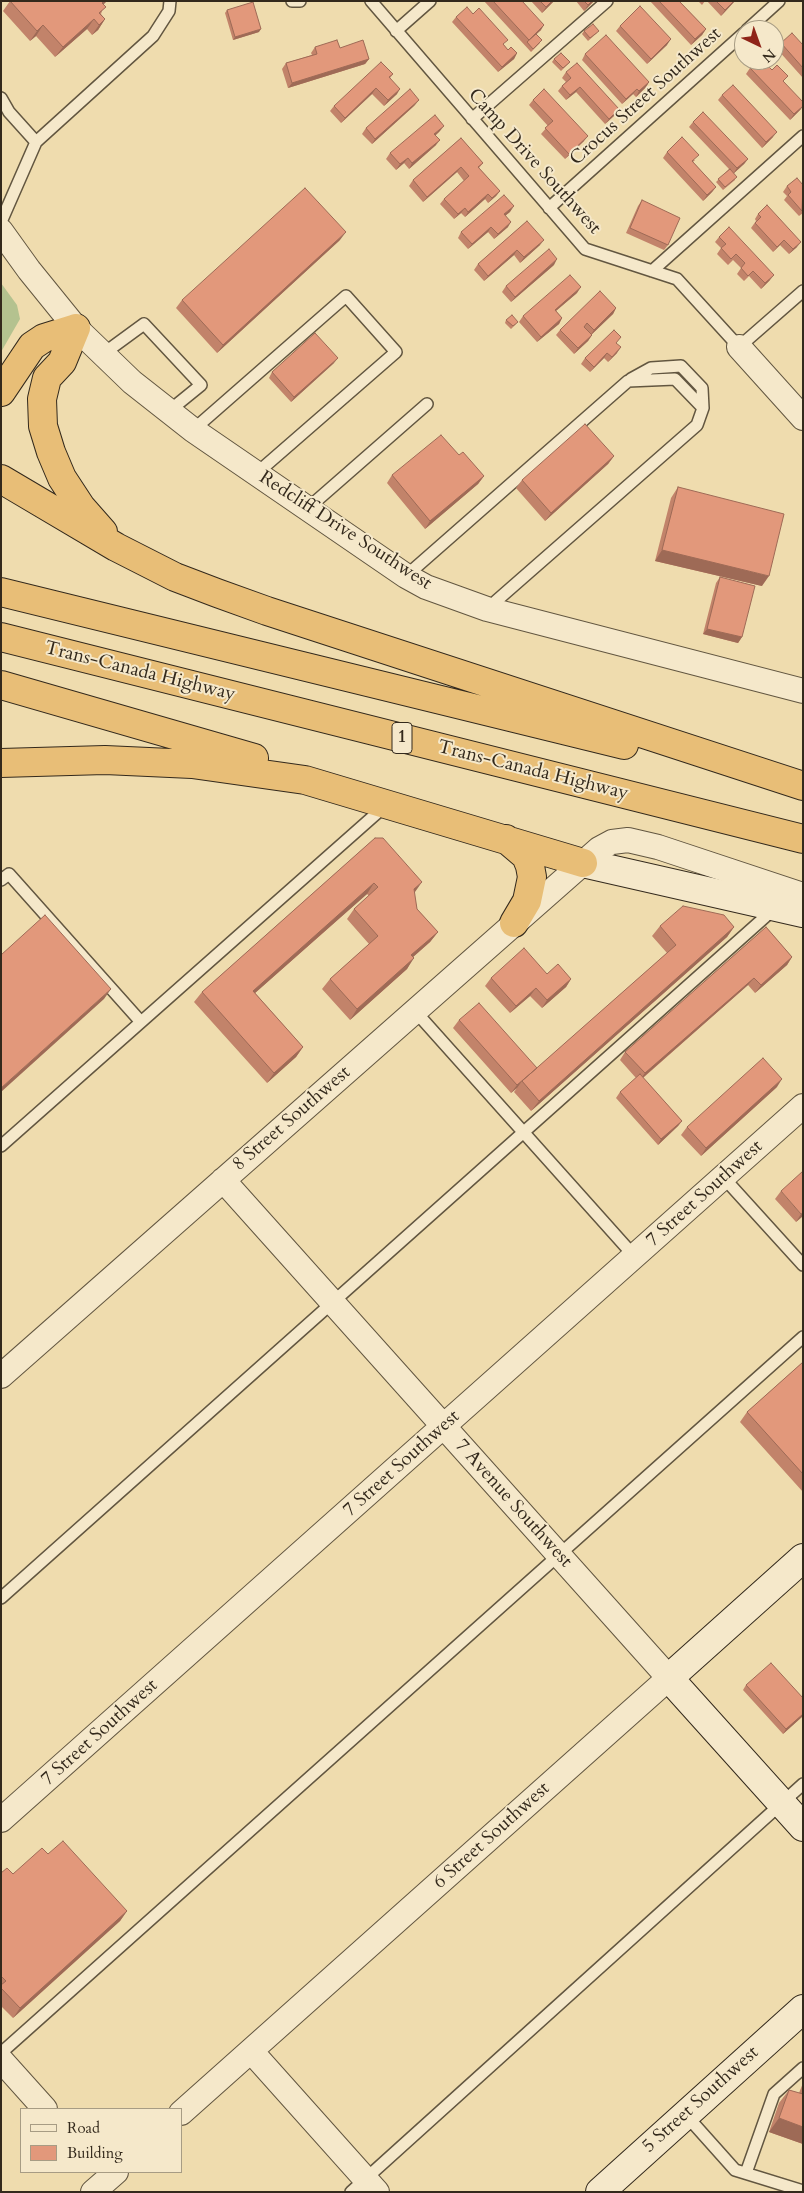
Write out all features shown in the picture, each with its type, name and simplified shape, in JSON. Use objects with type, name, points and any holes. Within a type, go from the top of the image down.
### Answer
[{"type":"highway","points":[[1,392],[32,346],[44,338],[76,328]]},
{"type":"highway","points":[[76,328],[62,362],[47,378],[42,400],[43,426],[62,478],[81,507],[116,547]]},
{"type":"highway","points":[[1,479],[116,547],[175,577],[267,611],[803,787]]},
{"type":"highway","points":[[1,592],[803,787]]},
{"type":"highway","name":"Trans-Canada Highway","points":[[1,637],[803,839]]},
{"type":"highway","points":[[1,685],[271,763],[305,780]]},
{"type":"highway","points":[[1,763],[105,760],[192,764],[305,780],[388,803],[583,863]]},
{"type":"highway","points":[[505,839],[526,856],[532,877],[526,901],[514,923]]},
{"type":"street","name":"Redcliff Drive Southwest","points":[[1,231],[28,270],[76,328],[132,382],[193,430],[406,576],[426,587],[487,609],[803,691]]},
{"type":"street","points":[[740,347],[803,418]]},
{"type":"street","name":"8 Street Southwest","points":[[1,1376],[599,849],[612,842],[628,840],[658,847],[803,895]]},
{"type":"street","points":[[583,863],[803,914]]},
{"type":"street","name":"7 Street Southwest","points":[[1,1820],[803,1106]]},
{"type":"street","name":"7 Avenue Southwest","points":[[223,1180],[803,1827]]},
{"type":"street","name":"6 Street Southwest","points":[[182,2112],[803,1558]]},
{"type":"street","name":"5 Street Southwest","points":[[600,2192],[803,2009]]},
{"type":"street","points":[[251,2051],[365,2187]]},
{"type":"street","points":[[1,2060],[44,2108]]},
{"type":"lane","points":[[1,222],[36,142],[153,36],[168,11],[170,1]]},
{"type":"lane","points":[[292,1],[300,1]]},
{"type":"lane","name":"Camp Drive Southwest","points":[[371,1],[585,249],[677,279],[740,347]]},
{"type":"lane","points":[[396,31],[430,1]]},
{"type":"lane","points":[[472,119],[607,1]]},
{"type":"lane","name":"Crocus Street Southwest","points":[[758,20],[779,1]]},
{"type":"lane","name":"Crocus Street Southwest","points":[[549,208],[734,42]]},
{"type":"lane","points":[[1,98],[9,112],[36,142]]},
{"type":"lane","points":[[652,271],[803,136]]},
{"type":"lane","points":[[740,347],[803,291]]},
{"type":"lane","points":[[193,430],[346,296],[396,352],[257,473]]},
{"type":"lane","points":[[103,354],[144,324],[201,385],[169,411]]},
{"type":"lane","points":[[406,576],[628,381],[651,368],[681,366],[702,388],[703,408],[697,425],[487,609]]},
{"type":"lane","points":[[307,509],[427,404]]},
{"type":"lane","points":[[1,1146],[388,803]]},
{"type":"lane","points":[[1,880],[9,874],[141,1022]]},
{"type":"lane","points":[[1,1598],[776,907]]},
{"type":"lane","points":[[415,1011],[635,1257]]},
{"type":"lane","points":[[724,1178],[803,1265]]},
{"type":"lane","points":[[1,2053],[803,1337]]},
{"type":"lane","points":[[365,2187],[803,1784]]},
{"type":"lane","points":[[746,2173],[774,2094],[803,2068]]},
{"type":"lane","points":[[685,2114],[735,2170],[803,2192]]},
{"type":"green space","points":[[1,283],[17,305],[20,319],[1,352]]},
{"type":"building","points":[[10,1],[104,1],[102,3],[106,7],[99,13],[105,19],[99,25],[94,19],[63,47],[43,25],[37,31]]},
{"type":"building","points":[[493,1],[522,1],[544,25],[529,40]]},
{"type":"building","points":[[540,1],[552,1],[546,7]]},
{"type":"building","points":[[584,1],[592,1],[588,5]]},
{"type":"building","points":[[659,1],[679,1],[706,29],[695,39]]},
{"type":"building","points":[[716,1],[734,1],[725,10]]},
{"type":"building","points":[[253,2],[261,29],[235,37],[227,10]]},
{"type":"building","points":[[640,6],[671,39],[651,59],[620,26]]},
{"type":"building","points":[[467,7],[473,14],[479,8],[508,40],[503,44],[508,50],[511,47],[517,53],[502,67],[456,17]]},
{"type":"building","points":[[593,24],[599,31],[590,38],[584,31]]},
{"type":"building","points":[[792,33],[803,45],[803,68],[784,46],[784,40]]},
{"type":"building","points":[[536,34],[542,40],[533,49],[527,42]]},
{"type":"building","points":[[606,35],[649,82],[639,91],[637,89],[626,99],[585,54]]},
{"type":"building","points":[[337,40],[340,48],[363,40],[369,59],[292,83],[286,63],[317,54],[315,47]]},
{"type":"building","points":[[561,53],[570,62],[563,68],[554,59]]},
{"type":"building","points":[[381,62],[393,74],[389,77],[400,89],[388,100],[376,88],[345,118],[334,106]]},
{"type":"building","points":[[577,63],[619,109],[609,119],[580,87],[570,95],[562,86],[571,78],[566,72]]},
{"type":"building","points":[[752,70],[782,70],[788,76],[783,81],[803,102],[803,106],[794,114]]},
{"type":"building","points":[[733,85],[777,132],[766,142],[722,95]]},
{"type":"building","points":[[410,89],[419,100],[375,139],[366,128]]},
{"type":"building","points":[[544,89],[588,136],[569,154],[545,128],[553,121],[533,100]]},
{"type":"building","points":[[703,112],[748,159],[737,168],[693,122]]},
{"type":"building","points":[[435,115],[444,126],[434,134],[440,140],[412,163],[408,158],[400,164],[390,153]]},
{"type":"building","points":[[682,137],[699,155],[692,161],[716,187],[707,195],[667,152]]},
{"type":"building","points":[[461,138],[483,163],[478,167],[500,191],[492,198],[488,194],[468,212],[465,208],[458,214],[444,199],[469,176],[461,167],[427,197],[413,180]]},
{"type":"building","points":[[730,169],[737,177],[725,187],[718,179]]},
{"type":"building","points":[[797,178],[803,185],[802,211],[788,195],[791,192],[787,186]]},
{"type":"building","points":[[305,188],[346,232],[223,345],[182,300]]},
{"type":"building","points":[[504,195],[514,206],[504,214],[511,222],[498,234],[491,227],[472,244],[461,232]]},
{"type":"building","points":[[642,200],[680,218],[668,245],[630,228]]},
{"type":"building","points":[[767,205],[801,242],[793,249],[784,240],[777,247],[755,223],[761,217],[758,214]]},
{"type":"building","points":[[527,221],[544,240],[524,257],[517,250],[488,276],[478,264]]},
{"type":"building","points":[[729,227],[774,275],[765,283],[753,271],[748,276],[741,268],[745,263],[736,254],[731,259],[721,248],[726,244],[719,237]]},
{"type":"building","points":[[549,249],[557,259],[515,297],[506,286]]},
{"type":"building","points":[[570,275],[581,287],[555,310],[562,318],[541,337],[523,316]]},
{"type":"building","points":[[600,291],[616,308],[594,330],[587,323],[584,327],[592,335],[578,348],[560,330]]},
{"type":"building","points":[[512,315],[518,322],[513,326],[506,320]]},
{"type":"building","points":[[614,330],[621,337],[616,343],[621,347],[612,357],[607,353],[594,367],[585,358]]},
{"type":"building","points":[[315,333],[338,358],[294,397],[272,372]]},
{"type":"building","points":[[585,424],[614,456],[551,513],[522,480]]},
{"type":"building","points":[[441,435],[459,455],[463,452],[484,476],[430,521],[392,475]]},
{"type":"building","points":[[678,487],[784,514],[769,576],[662,550]]},
{"type":"building","points":[[720,577],[755,586],[742,637],[707,629]]},
{"type":"building","points":[[375,838],[383,838],[422,882],[414,889],[417,909],[438,932],[411,955],[414,958],[357,1009],[330,979],[378,936],[354,909],[378,887],[374,883],[253,991],[303,1047],[274,1073],[202,992]]},
{"type":"building","points":[[683,906],[724,915],[734,927],[539,1101],[522,1081],[676,945],[660,926]]},
{"type":"building","points":[[45,915],[111,989],[1,1088],[1,955]]},
{"type":"building","points":[[766,927],[792,957],[761,985],[754,978],[645,1073],[625,1052]]},
{"type":"building","points":[[524,948],[547,974],[558,964],[571,979],[547,1000],[536,988],[516,1006],[491,978]]},
{"type":"building","points":[[479,1003],[537,1068],[517,1085],[459,1020]]},
{"type":"building","points":[[763,1058],[782,1079],[706,1148],[687,1127]]},
{"type":"building","points":[[640,1074],[682,1121],[661,1139],[620,1092]]},
{"type":"building","points":[[803,1171],[803,1213],[801,1214],[781,1191]]},
{"type":"building","points":[[803,1362],[803,1474],[747,1412]]},
{"type":"building","points":[[771,1663],[803,1698],[803,1714],[786,1729],[746,1685]]},
{"type":"building","points":[[63,1841],[127,1911],[20,2008],[1,1988],[1,1985],[6,1981],[1,1976],[1,1873],[7,1868],[13,1874],[42,1848],[48,1854]]},
{"type":"building","points":[[789,2090],[803,2094],[803,2127],[779,2118]]}]
